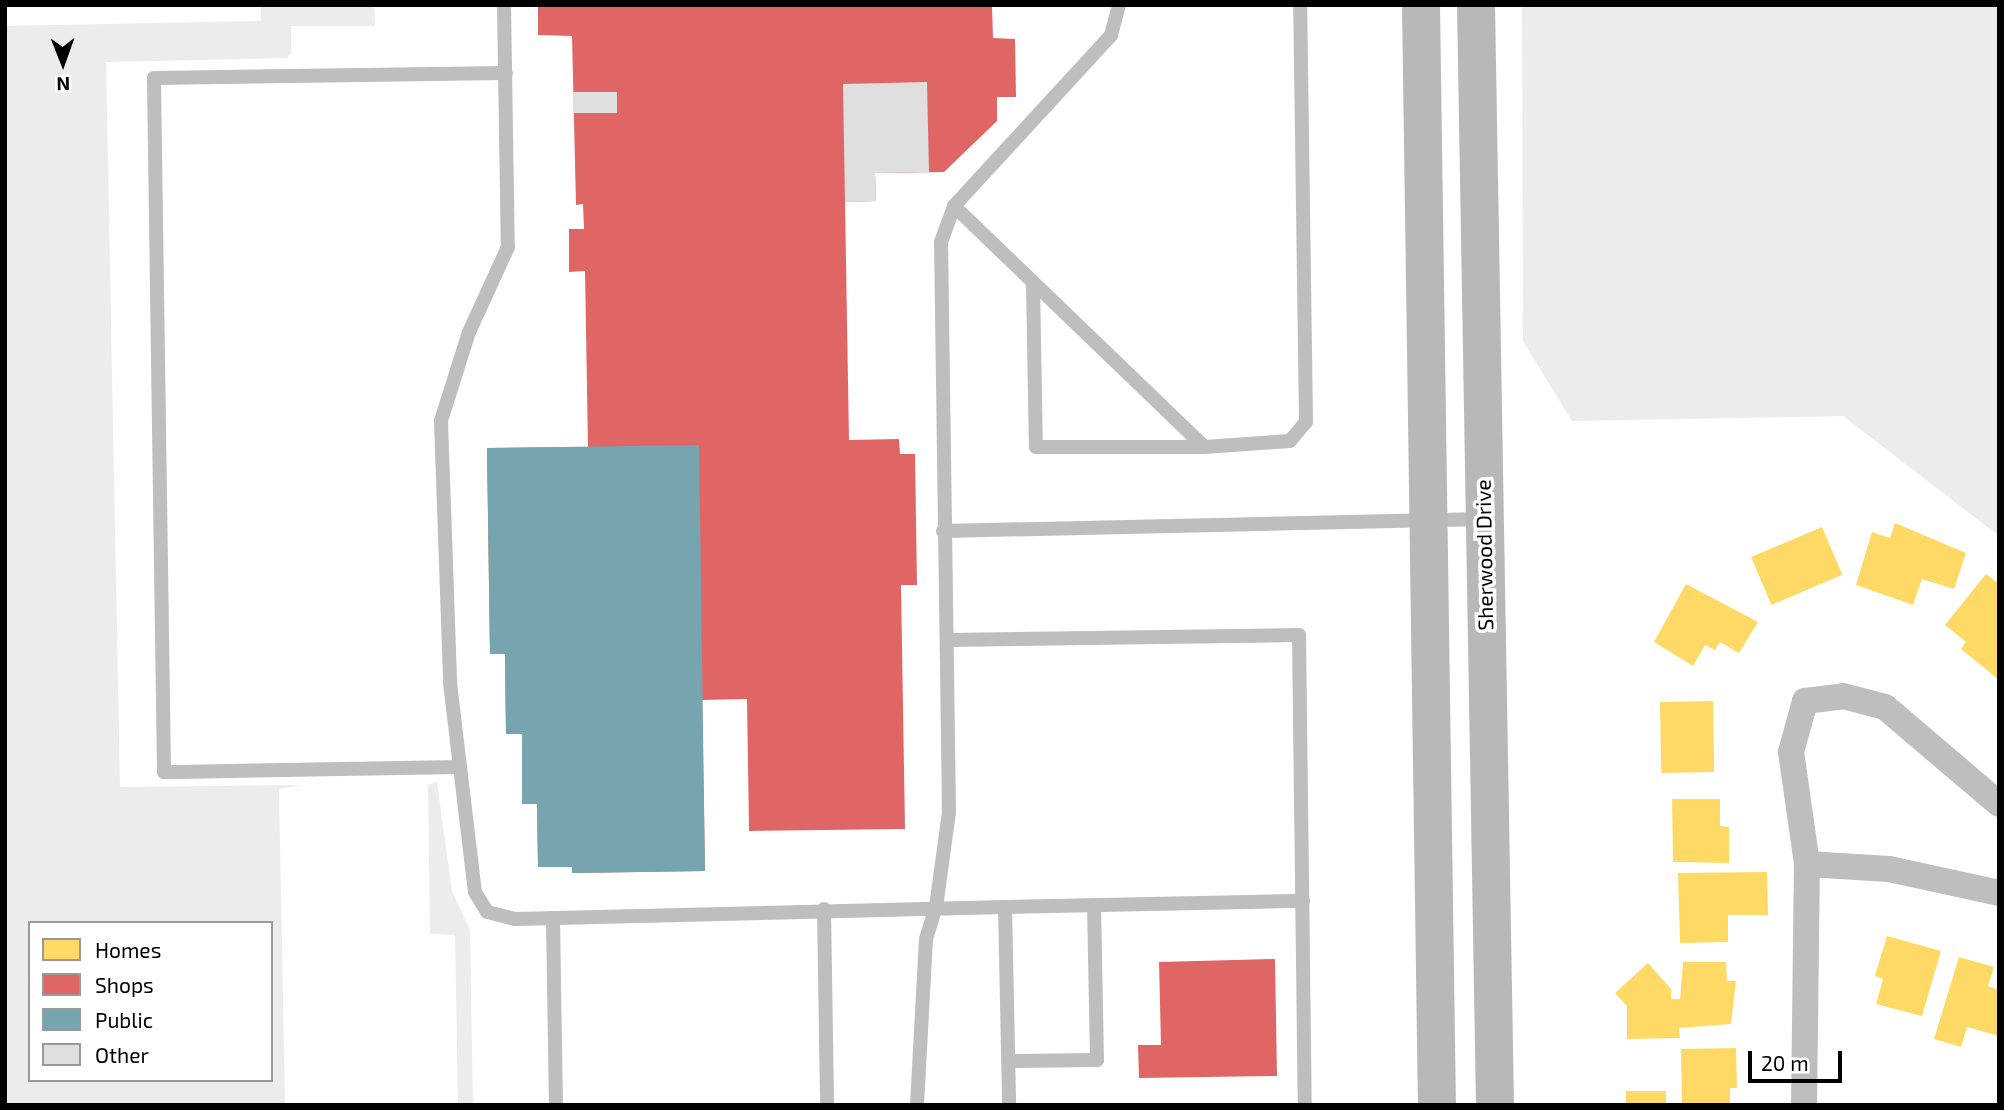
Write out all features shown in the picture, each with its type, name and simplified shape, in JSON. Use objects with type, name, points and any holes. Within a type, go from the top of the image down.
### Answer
[{"type":"main road","points":[[1421,5],[1437,1088],[1421,1105]]},
{"type":"main road","name":"Sherwood Drive","points":[[1476,5],[1494,1105]]},
{"type":"main road","points":[[1494,1041],[1506,1105]]},
{"type":"street","points":[[1804,1105],[1807,864],[1791,752],[1805,701],[1843,696],[1885,707],[1999,804]]},
{"type":"street","points":[[1807,864],[1889,869],[1999,893]]},
{"type":"lane","points":[[504,5],[508,247],[469,332],[441,421],[450,682],[471,873],[486,912],[515,919],[824,909],[1303,901]]},
{"type":"lane","points":[[917,1105],[926,939],[936,907],[949,812],[949,640],[943,531],[938,275],[940,242],[954,206],[1100,50],[1111,35],[1119,5]]},
{"type":"lane","points":[[1033,282],[1036,447],[1204,447],[1290,441],[1306,422],[1300,5]]},
{"type":"lane","points":[[460,767],[164,772],[154,78],[506,73]]},
{"type":"lane","points":[[954,206],[1204,447]]},
{"type":"lane","points":[[943,531],[1483,519]]},
{"type":"lane","points":[[949,640],[1299,635],[1305,1105]]},
{"type":"lane","points":[[1008,1062],[1097,1060],[1094,905]]},
{"type":"lane","points":[[1005,907],[1009,1105]]},
{"type":"lane","points":[[824,909],[827,1105]]},
{"type":"lane","points":[[553,918],[556,1105]]},
{"type":"shaded area","points":[[261,5],[374,5],[375,26],[291,26],[291,54],[287,58],[106,62],[120,787],[302,785],[279,789],[285,1105],[5,1105],[5,26],[261,21]]},
{"type":"shaded area","points":[[1522,5],[1999,5],[1999,536],[1843,416],[1572,421],[1523,341]]},
{"type":"shaded area","points":[[437,782],[452,891],[470,930],[473,1105],[458,1105],[455,935],[430,934],[428,785]]},
{"type":"building: Homes","points":[[1895,523],[1966,553],[1954,589],[1922,579],[1913,605],[1856,585],[1872,532],[1890,538]]},
{"type":"building: Homes","points":[[1822,527],[1842,575],[1771,605],[1751,557]]},
{"type":"building: Homes","points":[[1986,574],[1999,584],[1999,680],[1961,649],[1966,642],[1945,625]]},
{"type":"building: Homes","points":[[1686,584],[1758,622],[1739,653],[1720,642],[1715,650],[1705,645],[1693,666],[1654,642]]},
{"type":"building: Homes","points":[[1713,701],[1714,772],[1661,773],[1660,702]]},
{"type":"building: Homes","points":[[1672,799],[1720,799],[1720,826],[1729,827],[1729,863],[1673,862]]},
{"type":"building: Homes","points":[[1767,872],[1768,915],[1728,915],[1728,942],[1680,943],[1678,873]]},
{"type":"building: Homes","points":[[1887,936],[1941,951],[1922,1016],[1876,1004],[1883,979],[1875,976]]},
{"type":"building: Homes","points":[[1959,957],[1994,967],[1988,986],[1999,990],[1999,1036],[1967,1027],[1961,1047],[1934,1039]]},
{"type":"building: Homes","points":[[1683,962],[1726,962],[1727,981],[1736,981],[1731,1024],[1679,1028],[1680,1038],[1627,1039],[1627,1006],[1615,993],[1648,963],[1671,989],[1671,999],[1680,999]]},
{"type":"building: Homes","points":[[1736,1048],[1737,1088],[1730,1088],[1730,1105],[1682,1105],[1681,1049]]},
{"type":"building: Homes","points":[[1626,1091],[1666,1091],[1666,1105],[1626,1105]]},
{"type":"building: Shops","points":[[538,5],[992,5],[993,38],[1015,39],[1016,97],[997,97],[997,121],[944,172],[875,173],[876,201],[845,202],[849,440],[899,439],[900,454],[915,454],[917,585],[901,585],[905,829],[749,831],[747,699],[702,700],[705,871],[572,873],[572,867],[538,867],[537,804],[522,804],[522,734],[506,734],[505,654],[490,654],[487,448],[588,447],[585,271],[569,272],[569,229],[584,229],[583,204],[576,205],[572,36],[538,35]]},
{"type":"building: Shops","points":[[1275,959],[1277,1076],[1139,1078],[1138,1045],[1161,1045],[1159,962]]},
{"type":"building: Public","points":[[699,445],[705,871],[572,873],[572,867],[538,867],[537,804],[522,804],[522,734],[506,734],[505,654],[490,654],[487,448]]},
{"type":"building: Other","points":[[927,82],[929,172],[875,173],[876,201],[845,202],[843,84]]},
{"type":"building: Other","points":[[573,92],[617,92],[617,113],[573,113]]}]
